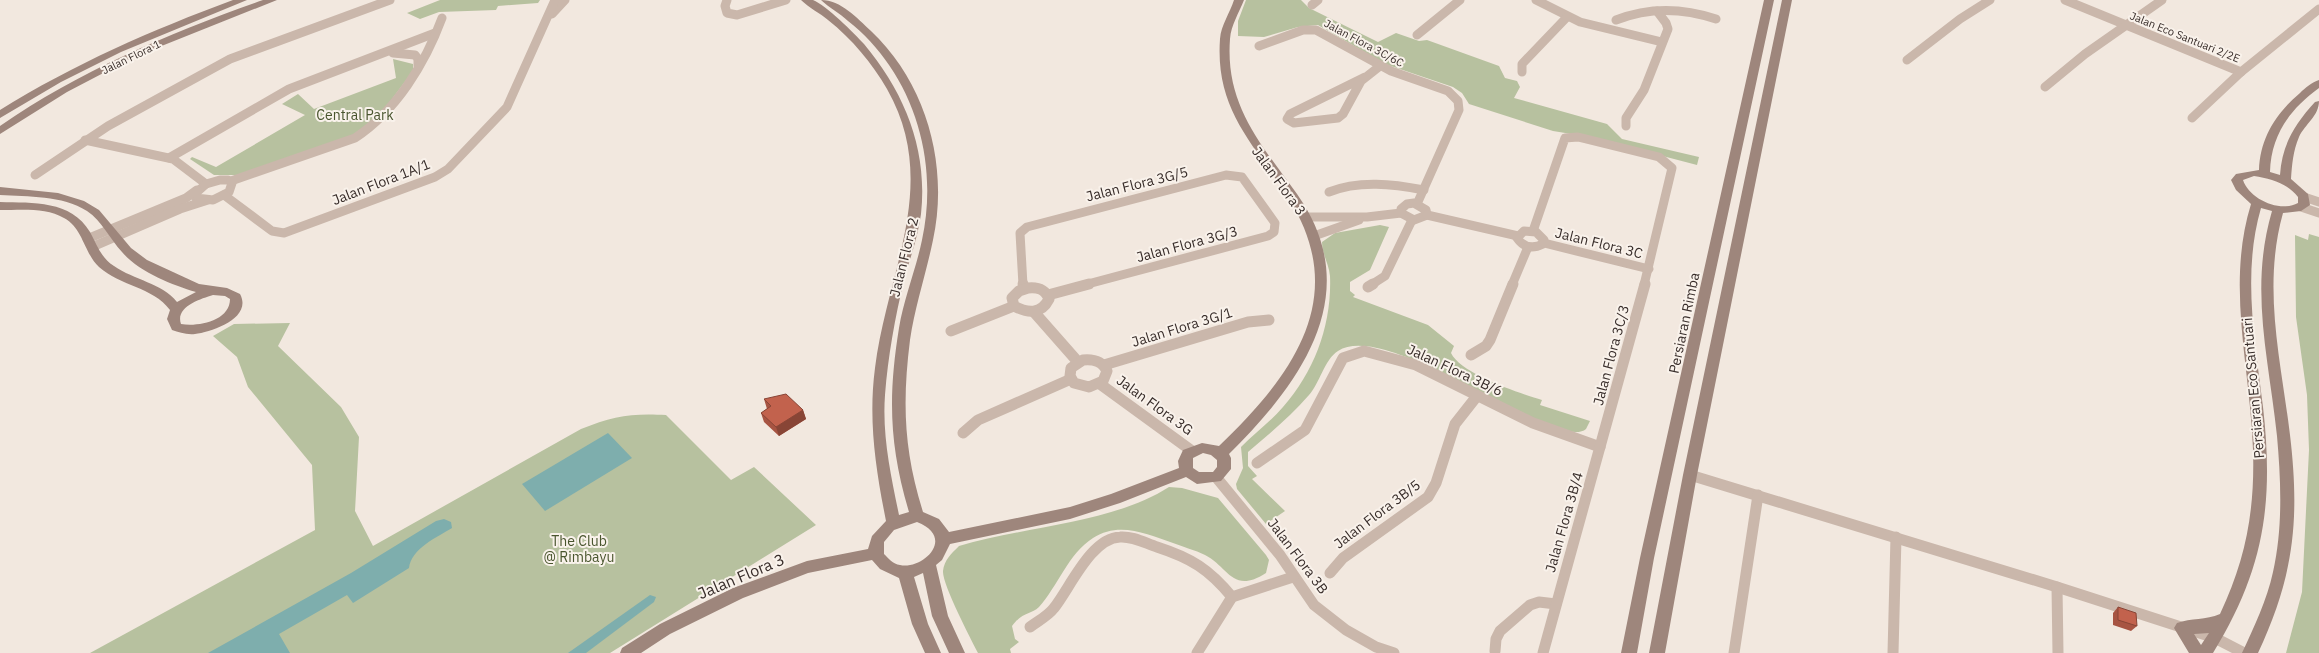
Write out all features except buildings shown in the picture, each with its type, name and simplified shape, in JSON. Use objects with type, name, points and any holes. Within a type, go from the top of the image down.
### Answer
[{"type":"street","name":"Jalan Flora 1","points":[[0,115],[47,86],[146,36],[242,0]]},
{"type":"street","name":"Jalan Flora 1","points":[[0,131],[52,98],[140,52],[191,28],[272,0]]},
{"type":"street","points":[[35,175],[85,140],[230,59],[390,0]]},
{"type":"street","name":"Jalan Flora 1A/1","points":[[224,195],[272,230],[284,233],[435,177],[448,168],[508,107],[555,0]]},
{"type":"street","points":[[547,19],[565,0]]},
{"type":"street","points":[[727,0],[725,6],[727,13],[737,15],[786,0]]},
{"type":"street","name":"Jalan Flora 2","points":[[806,0],[828,14],[856,38],[878,66],[895,92],[914,150],[915,212],[888,326],[879,382],[880,456],[893,522]]},
{"type":"street","name":"Jalan Flora 2","points":[[826,0],[869,33],[892,62],[910,88],[930,148],[932,212],[906,326],[900,392],[901,453],[917,516]]},
{"type":"street","name":"Jalan Flora 3","points":[[1221,453],[1248,428],[1279,393],[1296,368],[1319,310],[1322,285],[1321,267],[1314,236],[1306,217],[1251,142],[1232,104],[1226,71],[1225,37],[1239,0]]},
{"type":"street","points":[[1416,35],[1460,0]]},
{"type":"street","points":[[1536,0],[1567,17],[1662,42]]},
{"type":"street","name":"Persiaran Rimba","points":[[1629,653],[1647,558],[1769,0]]},
{"type":"street","points":[[1657,653],[1690,475],[1787,0]]},
{"type":"street","points":[[1907,60],[1960,19],[1990,0]]},
{"type":"street","name":"Jalan Eco Santuari 2/2E","points":[[2065,0],[2241,72]]},
{"type":"street","points":[[2045,87],[2125,25],[2162,0]]},
{"type":"street","points":[[2192,118],[2241,72],[2319,9]]},
{"type":"street","points":[[1626,126],[1626,118],[1646,89],[1668,28],[1657,12]]},
{"type":"street","points":[[1616,20],[1657,12],[1678,12],[1716,19]]},
{"type":"street","points":[[1522,72],[1522,64],[1567,17]]},
{"type":"street","points":[[113,234],[186,198],[206,184],[220,180],[230,181],[363,134],[395,104],[418,67],[442,18]]},
{"type":"street","name":"Jalan Flora 3C/6C","points":[[1259,46],[1303,30],[1316,30],[1380,66],[1442,89],[1456,97],[1459,104],[1458,110],[1424,190]]},
{"type":"street","points":[[169,158],[289,89],[436,33]]},
{"type":"street","points":[[382,54],[410,53],[418,57],[418,67]]},
{"type":"street","points":[[1365,77],[1343,114],[1338,118],[1294,123],[1287,120],[1290,114],[1365,77],[1380,66]]},
{"type":"street","points":[[2264,174],[2264,162],[2272,132],[2284,113],[2303,94],[2319,83]]},
{"type":"street","points":[[2285,181],[2287,153],[2292,138],[2303,120],[2319,104]]},
{"type":"street","name":"Jalan Flora 3C/3","points":[[1533,232],[1565,138],[1578,137],[1659,157],[1672,168],[1649,269],[1600,447]]},
{"type":"street","points":[[85,140],[169,158],[178,162],[206,184]]},
{"type":"street","points":[[2319,202],[2303,202],[2288,210],[2278,209],[2256,202],[2241,191],[2238,180],[2246,174],[2264,174],[2285,181],[2294,186],[2303,202],[2319,213]]},
{"type":"street","name":"Jalan Flora 3G/5","points":[[1024,288],[1021,280],[1020,233],[1022,230],[1033,225],[1226,175],[1240,176],[1246,182]]},
{"type":"street","points":[[90,243],[180,209],[224,195],[232,189],[233,186],[230,181]]},
{"type":"street","name":"Jalan Flora 3G/3","points":[[1048,295],[1271,235],[1276,230],[1275,223],[1246,182]]},
{"type":"street","points":[[1329,192],[1345,188],[1389,185],[1424,190],[1417,204]]},
{"type":"street","points":[[197,190],[196,198],[208,200]]},
{"type":"street","points":[[0,191],[65,198],[92,209],[129,253],[161,272],[200,290],[232,294],[237,301],[233,311],[215,324],[200,329],[180,329],[173,323],[176,310],[174,304],[164,296],[120,275],[104,264],[79,225],[65,214],[39,209],[0,206]]},
{"type":"street","name":"Persiaran Eco Santuari","points":[[2204,653],[2226,619],[2251,559],[2261,502],[2257,411],[2246,325],[2245,287],[2248,239],[2256,202]]},
{"type":"street","points":[[1401,213],[1400,209],[1404,205],[1417,204],[1426,210],[1427,215]]},
{"type":"street","name":"Persiaran Eco Santuari","points":[[2250,653],[2259,635],[2281,572],[2288,512],[2282,418],[2268,332],[2265,293],[2270,246],[2278,209]]},
{"type":"street","points":[[1306,217],[1367,217],[1401,213],[1412,220],[1423,219],[1427,215]]},
{"type":"street","points":[[1427,215],[1518,236]]},
{"type":"street","points":[[1314,236],[1367,217]]},
{"type":"street","points":[[1368,287],[1385,276],[1412,220]]},
{"type":"street","points":[[1524,231],[1533,232],[1542,237],[1544,243],[1537,247],[1528,247],[1520,243],[1518,236],[1524,231]]},
{"type":"street","name":"Jalan Flora 3C","points":[[1544,243],[1649,269]]},
{"type":"street","points":[[1471,355],[1486,346],[1490,340],[1528,247]]},
{"type":"street","points":[[1024,288],[1039,288],[1048,295],[1046,305],[1034,312],[1025,312],[1014,306],[1012,298],[1024,288]]},
{"type":"street","points":[[176,310],[192,298],[213,291]]},
{"type":"street","points":[[951,332],[1014,306]]},
{"type":"street","points":[[963,433],[978,420],[1071,379],[1071,368],[1078,362],[1034,312]]},
{"type":"street","name":"Jalan Flora 3G/1","points":[[1104,365],[1248,322],[1269,320]]},
{"type":"street","name":"Jalan Flora 3B/6","points":[[1257,464],[1300,436],[1319,405],[1339,363],[1343,358],[1355,352],[1376,354],[1416,366],[1546,429],[1600,447]]},
{"type":"street","name":"Jalan Flora 3G","points":[[1071,379],[1084,387],[1100,384],[1107,375],[1104,365],[1089,360],[1078,362]]},
{"type":"street","name":"Jalan Flora 3G","points":[[1100,384],[1192,451]]},
{"type":"street","name":"Jalan Flora 3B/5","points":[[1330,573],[1343,558],[1428,497],[1436,483],[1455,424],[1477,396]]},
{"type":"street","name":"Jalan Flora 3B/4","points":[[1543,653],[1600,447]]},
{"type":"street","points":[[1209,448],[1221,453],[1225,464],[1221,473],[1216,477],[1197,478],[1188,471],[1186,458],[1192,451],[1209,448]]},
{"type":"street","points":[[944,539],[1070,513],[1115,499],[1188,471]]},
{"type":"street","points":[[1690,475],[2057,587],[2215,638],[2244,653]]},
{"type":"street","name":"Jalan Flora 3B","points":[[1216,477],[1268,540],[1314,605],[1375,650],[1394,653]]},
{"type":"street","points":[[1734,653],[1758,495]]},
{"type":"street","points":[[917,516],[936,523],[944,539],[942,548],[928,564],[905,572],[887,566],[876,552],[876,544],[880,535],[893,522],[905,517],[917,516]]},
{"type":"street","points":[[1030,628],[1053,608],[1097,548],[1117,537],[1127,537],[1183,555],[1201,564],[1214,575],[1232,597]]},
{"type":"street","points":[[1893,653],[1896,537]]},
{"type":"street","name":"Jalan Flora 3","points":[[628,653],[665,629],[738,593],[807,567],[876,552]]},
{"type":"street","points":[[928,564],[940,616],[957,653]]},
{"type":"street","points":[[905,572],[920,624],[933,653]]},
{"type":"street","points":[[1197,653],[1232,597],[1293,577]]},
{"type":"street","points":[[2057,587],[2058,653]]},
{"type":"street","points":[[1495,651],[1496,639],[1500,631],[1530,605],[1538,602],[1556,604]]},
{"type":"street","points":[[2182,628],[2209,626],[2226,619]]},
{"type":"street","points":[[2182,628],[2198,653]]},
{"type":"green space","points":[[440,0],[540,0],[538,3],[498,6],[496,10],[439,12],[420,19],[407,13]]},
{"type":"green space","points":[[1246,0],[1301,0],[1309,8],[1378,42],[1396,33],[1419,41],[1427,40],[1499,66],[1505,78],[1517,81],[1520,87],[1514,98],[1607,124],[1622,139],[1699,157],[1697,165],[1590,137],[1553,131],[1469,104],[1462,93],[1453,87],[1385,64],[1318,25],[1298,27],[1264,37],[1238,36],[1238,21]]},
{"type":"green space","name":"Central Park","points":[[393,59],[413,64],[413,71],[368,131],[238,175],[214,175],[190,159],[192,157],[216,167],[305,115],[282,104],[298,94],[314,109],[396,78]]},
{"type":"green space","points":[[1380,225],[1389,227],[1370,270],[1350,282],[1350,291],[1355,295],[1353,297],[1428,325],[1454,346],[1451,353],[1457,361],[1478,375],[1506,388],[1542,400],[1540,405],[1590,421],[1586,429],[1569,431],[1542,423],[1431,368],[1394,353],[1362,346],[1338,351],[1329,360],[1313,390],[1302,403],[1248,452],[1248,466],[1257,476],[1252,479],[1285,511],[1266,524],[1237,489],[1236,484],[1243,468],[1241,447],[1278,412],[1294,393],[1304,378],[1319,346],[1328,312],[1330,294],[1330,276],[1322,242],[1335,233]]},
{"type":"green space","points":[[2309,234],[2319,237],[2319,653],[2286,653],[2302,592],[2309,450],[2307,395],[2296,317],[2295,235],[2308,240]]},
{"type":"green space","name":"The Club @ Rimbayu","points":[[290,323],[278,346],[341,407],[359,437],[355,511],[373,546],[581,429],[613,418],[643,415],[666,415],[731,480],[754,467],[816,525],[610,653],[90,653],[315,530],[312,465],[248,387],[237,357],[213,336],[234,324]]},
{"type":"green space","points":[[1169,487],[1182,488],[1218,498],[1266,555],[1269,560],[1266,573],[1255,579],[1238,580],[1213,560],[1193,550],[1143,533],[1113,530],[1093,538],[1084,545],[1070,561],[1039,607],[1016,621],[1012,626],[1015,639],[1019,642],[1010,649],[1011,653],[978,653],[944,578],[945,563],[959,546],[1094,517],[1146,499]]},
{"type":"water","points":[[608,433],[632,458],[545,511],[522,484]]},
{"type":"water","points":[[444,519],[451,522],[452,528],[420,549],[414,555],[409,568],[353,603],[347,595],[279,634],[290,653],[208,653],[351,573],[436,521]]},
{"type":"water","points":[[650,595],[656,597],[654,602],[586,653],[568,653]]}]
